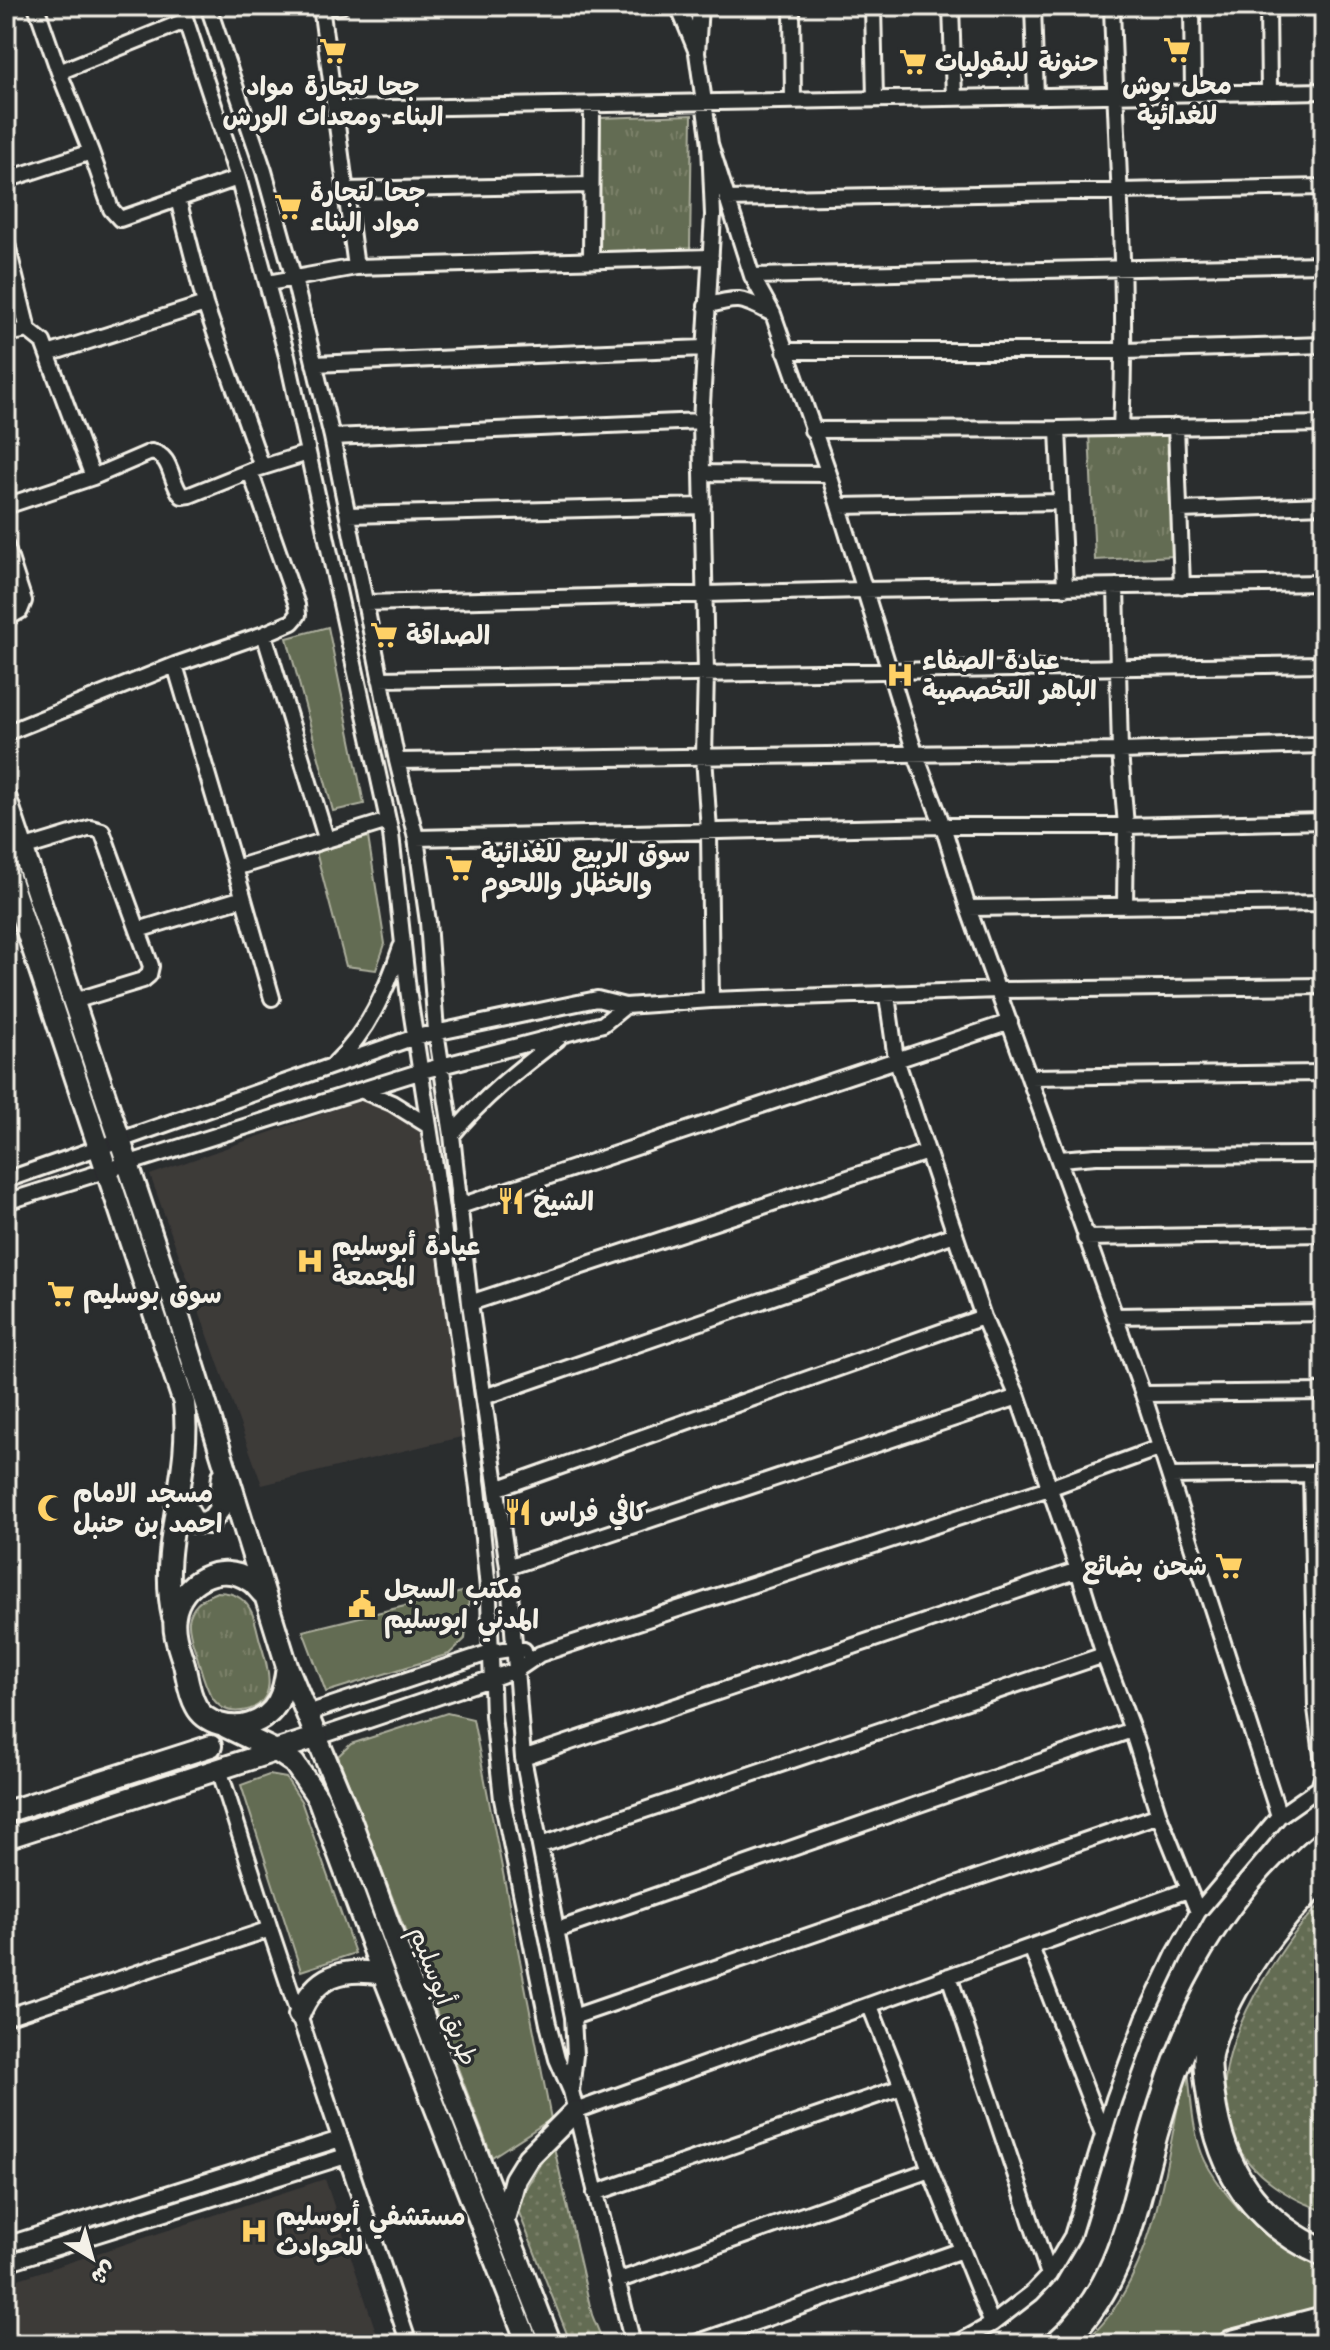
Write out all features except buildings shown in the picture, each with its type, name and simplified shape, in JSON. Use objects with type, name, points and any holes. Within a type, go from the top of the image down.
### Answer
[{"type":"highway","points":[[1058,2344],[1096,2303],[1114,2271],[1128,2232],[1154,2132],[1180,2056],[1217,1973],[1257,1913],[1303,1862],[1324,1844]]},
{"type":"highway","points":[[1324,1876],[1278,1926],[1247,1968],[1223,2014],[1208,2057],[1214,2118],[1224,2152],[1237,2179],[1254,2205],[1306,2245],[1324,2253]]},
{"type":"highway","points":[[1232,2344],[1324,2320]]},
{"type":"main road","points":[[6,799],[128,1162],[287,1666],[284,1692],[275,1709],[260,1721],[241,1727],[223,1725],[210,1720],[196,1707]]},
{"type":"main road","points":[[6,868],[184,1403],[186,1455],[167,1583],[176,1637],[196,1707],[219,1769]]},
{"type":"main road","points":[[180,1497],[194,1522],[209,1523],[219,1510],[224,1464]]},
{"type":"main road","points":[[174,1620],[177,1603],[187,1588],[204,1576],[234,1574],[249,1581],[263,1594]]},
{"type":"main road","name":"طريق أبوسليم","points":[[287,1666],[318,1737],[551,2344]]},
{"type":"main road","name":"طريق أبوسليم","points":[[223,1725],[294,1763],[318,1798],[383,1974],[528,2344]]},
{"type":"main road","points":[[6,1838],[318,1737]]},
{"type":"main road","points":[[6,1812],[211,1746]]},
{"type":"main road","points":[[299,2015],[307,1996],[331,1978],[359,1970],[383,1974]]},
{"type":"main road","points":[[503,2223],[515,2179],[573,2101]]},
{"type":"street","points":[[36,6],[111,209],[120,219],[238,178]]},
{"type":"street","points":[[208,6],[264,171],[294,279],[332,437],[397,761],[416,838],[470,1303],[499,1488],[518,1669],[523,1758],[573,2017],[573,2101]]},
{"type":"street","points":[[341,6],[321,6],[356,267]]},
{"type":"street","points":[[678,6],[697,53]]},
{"type":"street","points":[[700,6],[697,53],[710,144],[713,215],[701,421],[706,673],[704,756],[709,831],[711,1000]]},
{"type":"street","points":[[792,6],[793,101]]},
{"type":"street","points":[[873,6],[875,99]]},
{"type":"street","points":[[951,6],[954,98]]},
{"type":"street","points":[[1033,6],[1036,97]]},
{"type":"street","points":[[1112,6],[1125,351],[1121,428]]},
{"type":"street","points":[[1192,6],[1193,93]]},
{"type":"street","points":[[1268,6],[1269,92]]},
{"type":"street","points":[[59,72],[183,13],[238,178],[287,356],[388,821],[478,1488],[489,1599],[493,1715],[502,1799],[548,2024],[573,2101],[633,2344]]},
{"type":"street","points":[[335,109],[1324,91]]},
{"type":"street","points":[[591,260],[592,105]]},
{"type":"street","points":[[710,144],[752,276],[773,314],[829,474],[915,753],[943,826],[968,908],[1143,1394],[1279,1816]]},
{"type":"street","points":[[7,178],[91,152]]},
{"type":"street","points":[[345,190],[591,185]]},
{"type":"street","points":[[727,199],[1324,187]]},
{"type":"street","points":[[6,733],[175,665],[264,634],[292,622],[298,615],[205,304],[178,199]]},
{"type":"street","points":[[6,240],[28,330],[43,342],[93,477]]},
{"type":"street","points":[[268,283],[356,267],[711,257]]},
{"type":"street","points":[[752,276],[1324,264]]},
{"type":"street","points":[[706,306],[733,298],[745,300],[773,314]]},
{"type":"street","points":[[48,354],[205,304]]},
{"type":"street","points":[[6,334],[28,330]]},
{"type":"street","points":[[785,351],[1125,351],[1324,345]]},
{"type":"street","points":[[314,364],[704,348]]},
{"type":"street","points":[[332,437],[701,421]]},
{"type":"street","points":[[812,430],[1324,424]]},
{"type":"street","points":[[1176,426],[1182,586]]},
{"type":"street","points":[[1058,429],[1065,588]]},
{"type":"street","points":[[6,506],[93,477],[151,452],[159,453],[166,459],[182,496],[308,453]]},
{"type":"street","points":[[703,473],[829,474]]},
{"type":"street","points":[[839,506],[1061,502]]},
{"type":"street","points":[[1180,510],[1324,505]]},
{"type":"street","points":[[348,515],[703,506]]},
{"type":"street","points":[[6,546],[24,601],[20,611],[6,619]]},
{"type":"street","points":[[365,603],[863,590],[1324,583]]},
{"type":"street","points":[[1116,586],[1120,751],[1126,826],[1125,905]]},
{"type":"street","points":[[264,634],[326,838]]},
{"type":"street","points":[[380,679],[1324,664]]},
{"type":"street","points":[[175,665],[272,998]]},
{"type":"street","points":[[397,761],[1120,751],[1324,745]]},
{"type":"street","points":[[235,868],[388,821]]},
{"type":"street","points":[[416,838],[1324,821]]},
{"type":"street","points":[[22,849],[91,828],[102,831],[151,966],[149,975],[143,980],[74,1001]]},
{"type":"street","points":[[138,930],[243,898]]},
{"type":"street","points":[[968,908],[1324,903]]},
{"type":"street","points":[[329,1069],[346,1052],[378,1005],[402,942]]},
{"type":"street","points":[[6,1180],[415,1037],[597,999],[625,1006],[999,990],[1324,986]]},
{"type":"street","points":[[887,996],[896,1059],[983,1317],[1018,1397],[1159,1815],[1198,1912]]},
{"type":"street","points":[[6,1202],[422,1071],[603,1024],[625,1006]]},
{"type":"street","points":[[460,1206],[1010,1022]]},
{"type":"street","points":[[452,1135],[475,1108],[516,1071],[564,1035]]},
{"type":"street","points":[[1030,1077],[1324,1073]]},
{"type":"street","points":[[363,1091],[392,1103],[429,1126]]},
{"type":"street","points":[[470,1303],[927,1152]]},
{"type":"street","points":[[1060,1159],[1096,1156],[1324,1155]]},
{"type":"street","points":[[484,1397],[955,1234]]},
{"type":"street","points":[[1085,1238],[1324,1234]]},
{"type":"street","points":[[1115,1316],[1324,1313]]},
{"type":"street","points":[[499,1488],[983,1317]]},
{"type":"street","points":[[1143,1394],[1324,1392]]},
{"type":"street","points":[[508,1567],[1018,1397]]},
{"type":"street","points":[[318,1737],[518,1669],[540,1654],[1049,1488],[1159,1448]]},
{"type":"street","points":[[956,2344],[992,2324],[1032,2293],[1049,2275],[1072,2236],[1103,2134],[1144,2018],[1198,1912],[1279,1816],[1319,1788],[1324,1771],[1316,1708],[1319,1648],[1318,1474],[1170,1476]]},
{"type":"street","points":[[523,1758],[1078,1570]]},
{"type":"street","points":[[308,1713],[491,1652],[516,1648],[540,1654]]},
{"type":"street","points":[[541,1845],[1104,1655]]},
{"type":"street","points":[[557,1930],[1132,1730]]},
{"type":"street","points":[[219,1769],[409,2344]]},
{"type":"street","points":[[573,2017],[1159,1815]]},
{"type":"street","points":[[573,2101],[870,2006],[1188,1890]]},
{"type":"street","points":[[6,2017],[270,1929]]},
{"type":"street","points":[[1031,1947],[1103,2134]]},
{"type":"street","points":[[949,1976],[1049,2275]]},
{"type":"street","points":[[870,2006],[930,2170],[992,2324]]},
{"type":"street","points":[[595,2193],[902,2087]]},
{"type":"street","points":[[6,2245],[340,2139]]},
{"type":"street","points":[[6,2263],[346,2156]]},
{"type":"street","points":[[617,2281],[930,2170]]},
{"type":"street","points":[[693,2344],[962,2250]]},
{"type":"shaded area","name":"عيادة أبوسليم المجمعة","points":[[366,1098],[396,1104],[422,1128],[461,1437],[262,1485],[150,1175]]},
{"type":"shaded area","name":"مستشفي أبوسليم للحوادث","points":[[325,2179],[380,2344],[6,2344],[6,2283]]},
{"type":"green space","points":[[692,115],[690,249],[600,254],[599,118]]},
{"type":"green space","points":[[1168,428],[1174,556],[1095,560],[1089,432]]},
{"type":"green space","points":[[328,627],[364,804],[333,811],[287,638]]},
{"type":"green space","points":[[368,837],[385,944],[376,970],[346,966],[316,852]]},
{"type":"green space","points":[[470,1590],[465,1639],[449,1654],[326,1692],[303,1631]]},
{"type":"green space","points":[[217,1592],[235,1595],[245,1602],[254,1618],[266,1662],[267,1693],[254,1707],[242,1711],[222,1708],[210,1694],[190,1634],[192,1610],[203,1599]]},
{"type":"green space","points":[[447,1713],[473,1719],[551,2119],[492,2157],[338,1756],[351,1744]]},
{"type":"green space","points":[[269,1775],[286,1778],[301,1801],[355,1953],[301,1971],[241,1785]]},
{"type":"green space","points":[[1324,1902],[1324,2211],[1283,2192],[1254,2168],[1235,2142],[1226,2112],[1225,2080],[1232,2046],[1267,1974],[1286,1945]]},
{"type":"green space","points":[[1187,2062],[1196,2132],[1207,2165],[1228,2196],[1260,2229],[1282,2243],[1324,2261],[1324,2305],[1198,2344],[1083,2344],[1108,2317],[1140,2259],[1160,2194]]},
{"type":"green space","points":[[553,2143],[592,2315],[604,2344],[571,2344],[518,2210],[527,2186]]},
{"type":"place","name":"محل بوش للغدائية","points":[[1177,50]]},
{"type":"place","name":"جحا لتجارة مواد البناء ومعدات الورش","points":[[333,51]]},
{"type":"place","name":"حنونة للبقوليات","points":[[913,62]]},
{"type":"place","name":"جحا لتجارة مواد البناء","points":[[288,207]]},
{"type":"place","name":"الصداقة","points":[[384,635]]},
{"type":"place","name":"عيادة الصفاء الباهر التخصصية","points":[[900,675]]},
{"type":"place","name":"سوق الربيع للغذائية والخظار واللحوم","points":[[459,868]]},
{"type":"place","name":"الشيخ","points":[[511,1201]]},
{"type":"place","name":"عيادة أبوسليم المجمعة","points":[[310,1261]]},
{"type":"place","name":"سوق بوسليم","points":[[61,1294]]},
{"type":"place","name":"مسجد الامام احمد بن حنبل","points":[[51,1508]]},
{"type":"place","name":"كافي فراس","points":[[518,1512]]},
{"type":"place","name":"شحن بضائع","points":[[1229,1566]]},
{"type":"place","name":"مكتب السجل المدني ابوسليم","points":[[362,1604]]},
{"type":"place","name":"مستشفي أبوسليم للحوادث","points":[[254,2231]]}]
